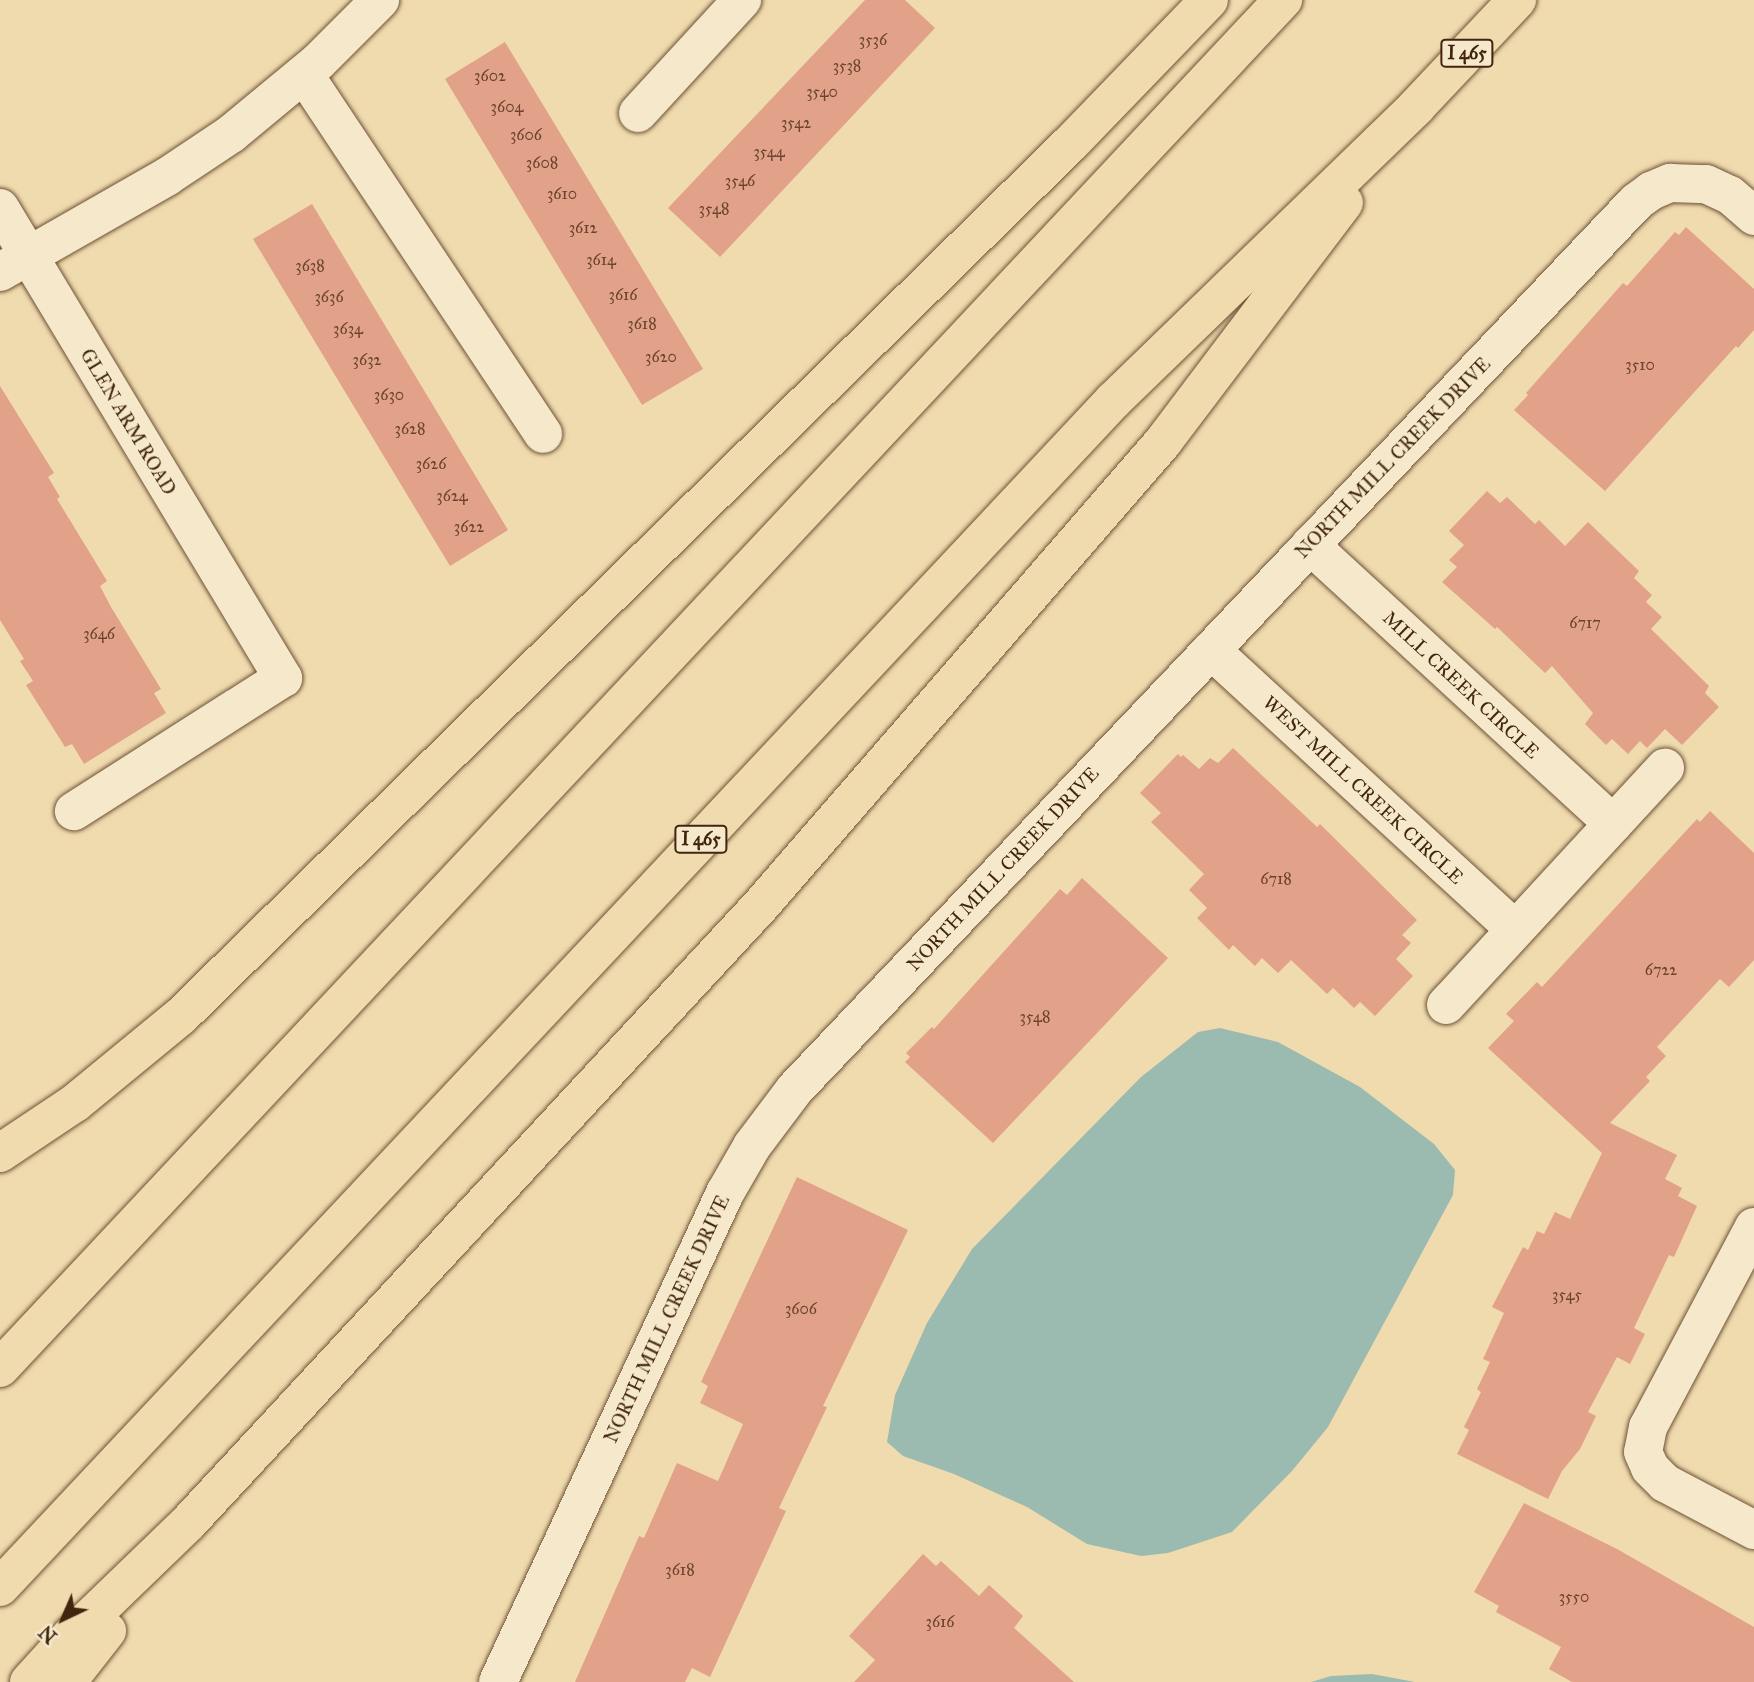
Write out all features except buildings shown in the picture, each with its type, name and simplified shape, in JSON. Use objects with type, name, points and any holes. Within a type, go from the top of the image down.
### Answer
[{"type":"highway","points":[[0,1153],[75,1102],[181,1016],[1070,144],[1209,0]]},
{"type":"highway","points":[[0,1368],[1283,0]]},
{"type":"highway","name":"I 465","points":[[0,1587],[1114,400],[1418,106],[1517,0]]},
{"type":"highway","points":[[29,1682],[189,1522],[762,904],[1163,442],[1418,106]]},
{"type":"highway","points":[[67,1682],[189,1522]]},
{"type":"street","points":[[14,263],[189,163],[262,110],[304,74],[380,0]]},
{"type":"street","points":[[638,113],[741,0]]},
{"type":"street","points":[[304,74],[543,434]]},
{"type":"street","name":"NORTH MILL CREEK DRIVE","points":[[498,1682],[725,1193],[762,1130],[795,1089],[1636,202],[1651,191],[1678,182],[1706,184],[1730,195],[1754,216]]},
{"type":"street","name":"GLEN ARM ROAD","points":[[0,208],[14,263],[283,678],[74,811]]},
{"type":"street","name":"MILL CREEK CIRCLE","points":[[1310,545],[1612,824]]},
{"type":"street","name":"WEST MILL CREEK CIRCLE","points":[[1211,650],[1515,930]]},
{"type":"street","points":[[1446,1005],[1665,768]]},
{"type":"street","points":[[1753,1528],[1665,1483],[1650,1468],[1643,1452],[1648,1427],[1754,1227]]},
{"type":"water","points":[[1220,1028],[1278,1042],[1360,1087],[1434,1144],[1455,1170],[1453,1195],[1328,1427],[1292,1471],[1232,1532],[1168,1553],[1141,1556],[1087,1544],[1027,1507],[954,1474],[903,1456],[887,1442],[895,1395],[927,1323],[972,1249],[1141,1077],[1198,1032]]},
{"type":"water","points":[[1372,1674],[1415,1682],[1311,1682],[1331,1676]]}]
